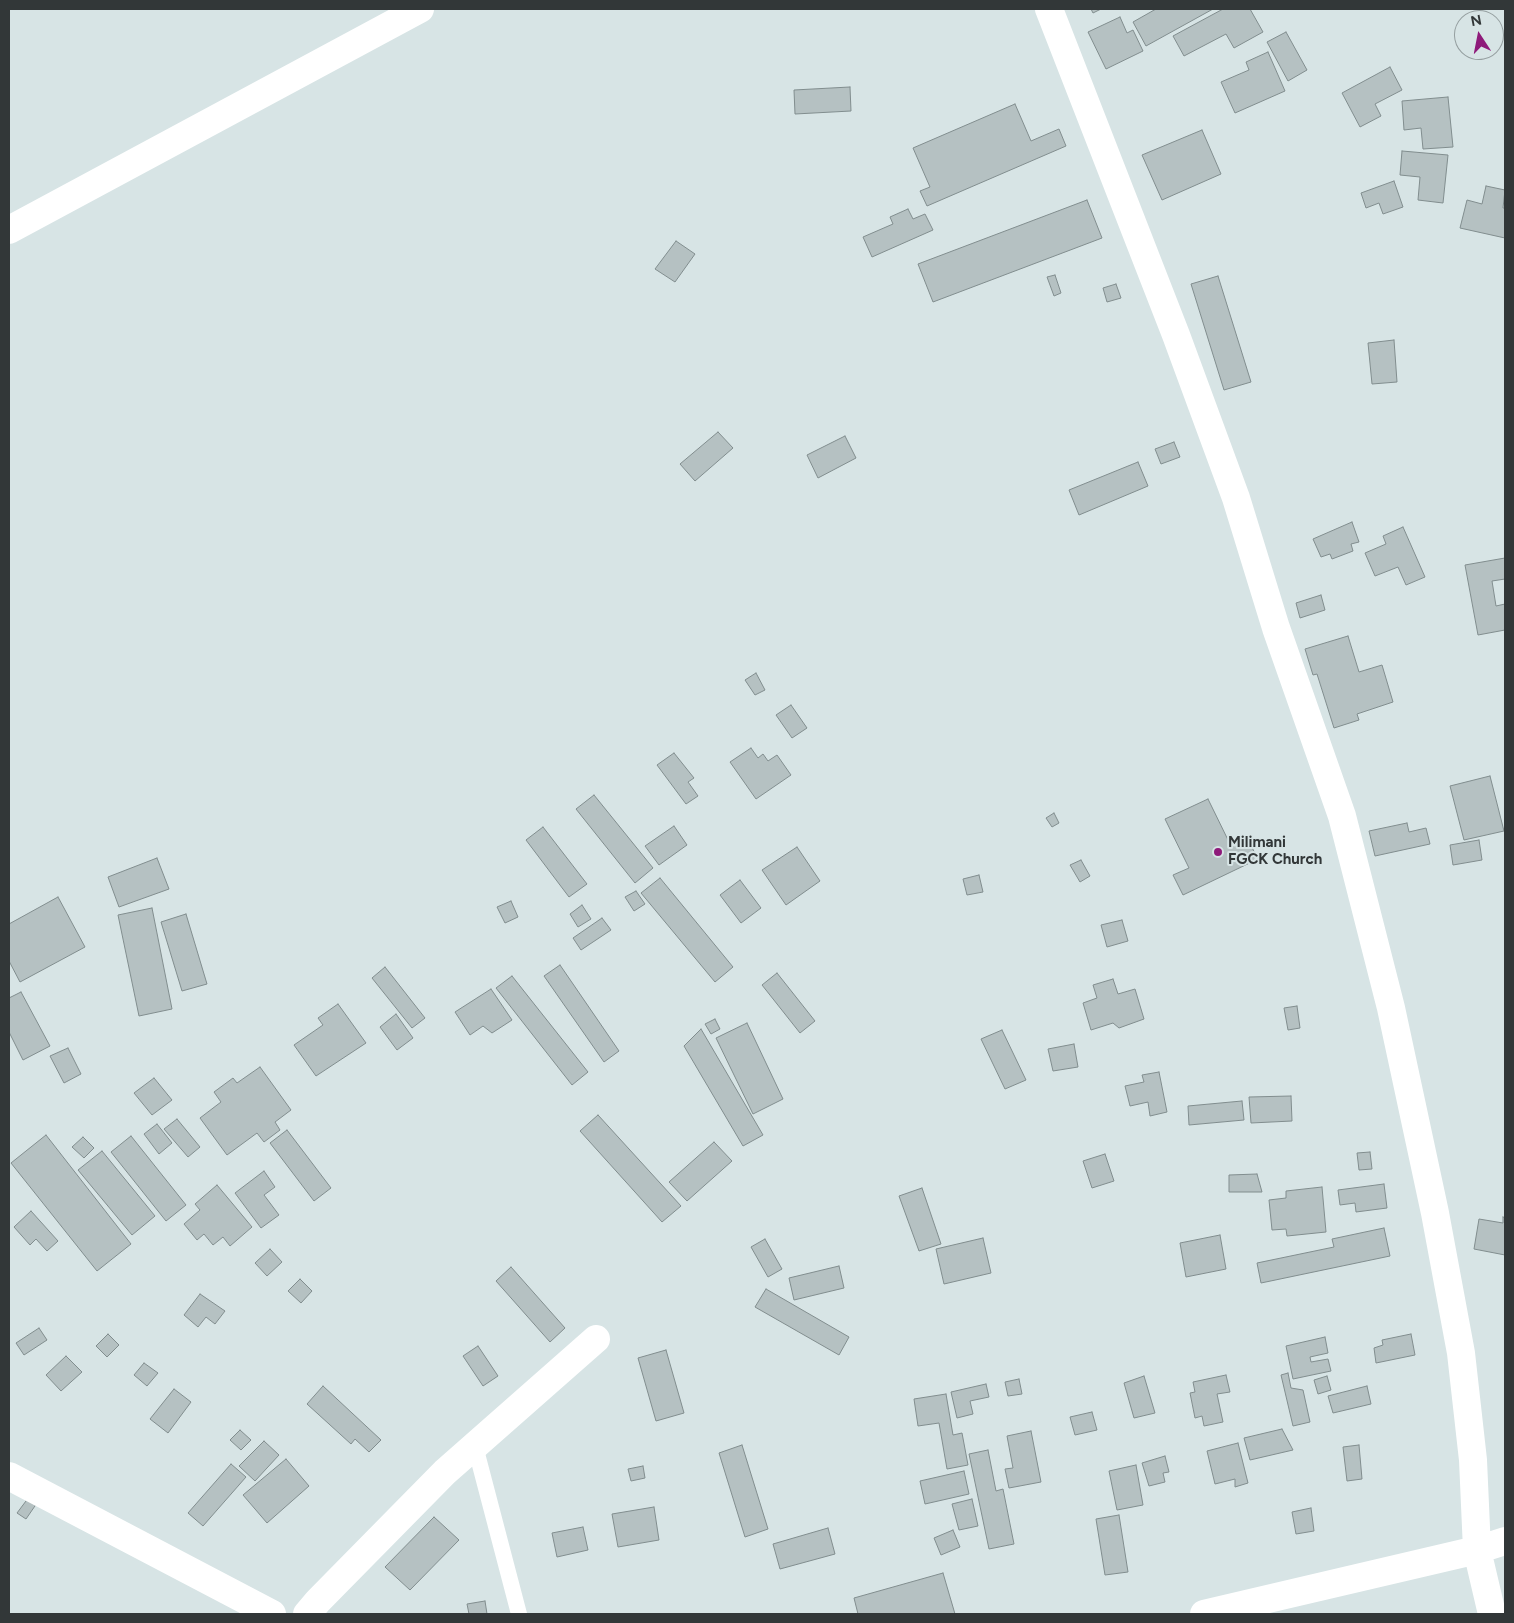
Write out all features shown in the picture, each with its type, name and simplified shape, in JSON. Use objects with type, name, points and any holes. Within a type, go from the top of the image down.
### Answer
[{"type":"street","points":[[9,230],[420,9]]},
{"type":"street","points":[[1049,9],[1169,317],[1226,471],[1276,628],[1342,816],[1391,1008],[1435,1213],[1461,1353],[1473,1460],[1477,1550],[1492,1614]]},
{"type":"street","points":[[307,1614],[445,1472],[596,1339]]},
{"type":"street","points":[[9,1476],[272,1614]]},
{"type":"street","points":[[1204,1614],[1477,1550],[1505,1541]]},
{"type":"lane","points":[[475,1446],[519,1614]]},
{"type":"building","points":[[1091,9],[1101,9],[1093,13]]},
{"type":"building","points":[[1156,9],[1213,9],[1146,46],[1133,22]]},
{"type":"building","points":[[1223,9],[1250,9],[1263,32],[1234,48],[1226,34],[1184,56],[1173,36]]},
{"type":"building","points":[[1120,17],[1127,33],[1133,30],[1143,51],[1106,69],[1088,32]]},
{"type":"building","points":[[1286,32],[1307,70],[1288,81],[1267,42]]},
{"type":"building","points":[[1268,52],[1285,91],[1235,113],[1221,82],[1249,70],[1246,62]]},
{"type":"building","points":[[1390,67],[1402,90],[1375,104],[1381,116],[1360,127],[1342,93]]},
{"type":"building","points":[[850,87],[851,111],[795,114],[794,90]]},
{"type":"building","points":[[1448,97],[1453,147],[1423,149],[1421,128],[1404,130],[1402,101]]},
{"type":"building","points":[[1015,104],[1031,141],[1059,129],[1066,146],[927,206],[920,191],[930,187],[913,148]]},
{"type":"building","points":[[1202,130],[1221,174],[1162,200],[1142,155]]},
{"type":"building","points":[[1402,151],[1448,155],[1443,203],[1418,200],[1420,177],[1400,175]]},
{"type":"building","points":[[1394,181],[1403,207],[1383,214],[1379,203],[1366,208],[1361,193]]},
{"type":"building","points":[[1486,186],[1505,190],[1503,208],[1505,208],[1505,238],[1460,228],[1467,200],[1482,204]]},
{"type":"building","points":[[1087,200],[1102,238],[933,302],[918,264]]},
{"type":"building","points":[[908,209],[913,219],[925,214],[933,230],[872,257],[863,237],[893,224],[890,217]]},
{"type":"building","points":[[676,241],[695,254],[675,282],[655,269]]},
{"type":"building","points":[[1055,275],[1061,293],[1054,296],[1047,277]]},
{"type":"building","points":[[1218,276],[1251,382],[1224,390],[1191,284]]},
{"type":"building","points":[[1116,284],[1121,298],[1107,302],[1103,288]]},
{"type":"building","points":[[1394,340],[1397,382],[1372,384],[1368,343]]},
{"type":"building","points":[[718,432],[733,448],[695,481],[680,464]]},
{"type":"building","points":[[845,436],[856,458],[818,478],[807,455]]},
{"type":"building","points":[[1174,442],[1180,457],[1161,464],[1155,449]]},
{"type":"building","points":[[1138,462],[1148,486],[1079,515],[1069,490]]},
{"type":"building","points":[[1352,522],[1359,542],[1351,544],[1353,551],[1332,559],[1330,554],[1321,557],[1313,539]]},
{"type":"building","points":[[1403,527],[1425,577],[1406,585],[1398,567],[1375,576],[1365,553],[1386,544],[1383,536]]},
{"type":"building","points":[[1505,558],[1505,579],[1492,581],[1496,606],[1505,604],[1505,630],[1478,635],[1465,565]]},
{"type":"building","points":[[1321,595],[1325,610],[1300,618],[1296,603]]},
{"type":"building","points":[[1348,636],[1359,672],[1382,665],[1393,702],[1357,714],[1359,720],[1334,728],[1317,674],[1313,675],[1305,649]]},
{"type":"building","points":[[756,673],[765,690],[755,695],[745,680]]},
{"type":"building","points":[[791,705],[807,728],[792,738],[776,715]]},
{"type":"building","points":[[751,748],[758,758],[763,754],[768,761],[777,755],[791,775],[756,799],[730,762]]},
{"type":"building","points":[[674,753],[694,778],[688,782],[698,796],[686,804],[657,765]]},
{"type":"building","points":[[1490,776],[1504,831],[1464,840],[1450,786]]},
{"type":"building","points":[[594,795],[653,868],[635,883],[576,809]]},
{"type":"building","name":"Milimani FGCK Church","points":[[1208,799],[1231,846],[1247,838],[1258,859],[1183,895],[1173,875],[1189,868],[1165,819]]},
{"type":"building","points":[[1054,813],[1059,823],[1052,827],[1046,818]]},
{"type":"building","points":[[1407,823],[1409,832],[1426,828],[1430,844],[1375,856],[1369,831]]},
{"type":"building","points":[[674,826],[687,845],[659,865],[645,846]]},
{"type":"building","points":[[543,827],[587,884],[569,897],[526,840]]},
{"type":"building","points":[[1479,840],[1482,860],[1453,865],[1450,845]]},
{"type":"building","points":[[797,847],[820,881],[786,905],[762,870]]},
{"type":"building","points":[[157,858],[169,889],[119,907],[108,877]]},
{"type":"building","points":[[1081,860],[1090,876],[1080,882],[1070,865]]},
{"type":"building","points":[[979,875],[983,892],[967,895],[963,879]]},
{"type":"building","points":[[660,878],[733,967],[715,982],[641,893]]},
{"type":"building","points":[[740,880],[761,908],[741,923],[720,895]]},
{"type":"building","points":[[636,891],[645,904],[634,911],[625,897]]},
{"type":"building","points":[[58,897],[85,947],[20,982],[9,961],[9,924]]},
{"type":"building","points":[[511,901],[518,917],[505,923],[497,907]]},
{"type":"building","points":[[582,905],[591,919],[578,927],[570,914]]},
{"type":"building","points":[[152,908],[172,1009],[139,1016],[118,915]]},
{"type":"building","points":[[186,914],[207,984],[182,991],[161,922]]},
{"type":"building","points":[[602,918],[611,930],[581,950],[573,938]]},
{"type":"building","points":[[1122,920],[1128,941],[1107,947],[1101,925]]},
{"type":"building","points":[[560,965],[619,1051],[604,1062],[544,976]]},
{"type":"building","points":[[385,967],[425,1018],[412,1028],[372,978]]},
{"type":"building","points":[[777,973],[815,1021],[800,1033],[762,985]]},
{"type":"building","points":[[512,976],[588,1072],[572,1085],[496,988]]},
{"type":"building","points":[[1113,979],[1118,994],[1135,989],[1144,1019],[1119,1028],[1113,1023],[1091,1030],[1083,1003],[1097,998],[1093,985]]},
{"type":"building","points":[[491,989],[512,1020],[492,1033],[483,1026],[470,1035],[455,1012]]},
{"type":"building","points":[[21,992],[50,1046],[23,1060],[9,1032],[9,998]]},
{"type":"building","points":[[338,1004],[366,1043],[316,1076],[294,1045],[323,1025],[318,1018]]},
{"type":"building","points":[[1297,1006],[1300,1028],[1288,1030],[1284,1008]]},
{"type":"building","points":[[396,1014],[413,1038],[397,1050],[380,1027]]},
{"type":"building","points":[[715,1019],[720,1029],[711,1034],[705,1024]]},
{"type":"building","points":[[747,1023],[783,1099],[753,1114],[716,1038]]},
{"type":"building","points":[[701,1029],[763,1135],[743,1146],[684,1046]]},
{"type":"building","points":[[1002,1030],[1026,1080],[1005,1089],[981,1039]]},
{"type":"building","points":[[1074,1044],[1078,1067],[1053,1071],[1048,1049]]},
{"type":"building","points":[[68,1048],[81,1074],[64,1083],[50,1056]]},
{"type":"building","points":[[260,1067],[291,1110],[275,1122],[280,1130],[264,1142],[257,1133],[227,1155],[200,1118],[221,1102],[214,1092],[233,1078],[237,1083]]},
{"type":"building","points":[[1159,1072],[1167,1112],[1150,1116],[1148,1102],[1130,1106],[1125,1086],[1144,1082],[1142,1075]]},
{"type":"building","points":[[154,1078],[172,1100],[152,1115],[134,1093]]},
{"type":"building","points":[[1291,1096],[1292,1121],[1251,1123],[1249,1097]]},
{"type":"building","points":[[1242,1101],[1244,1120],[1189,1125],[1188,1106]]},
{"type":"building","points":[[598,1115],[681,1206],[662,1222],[580,1131]]},
{"type":"building","points":[[177,1119],[200,1147],[188,1157],[164,1129]]},
{"type":"building","points":[[157,1124],[172,1143],[159,1154],[144,1134]]},
{"type":"building","points":[[287,1130],[331,1188],[314,1201],[270,1143]]},
{"type":"building","points":[[46,1135],[131,1244],[97,1271],[11,1163]]},
{"type":"building","points":[[131,1136],[186,1205],[166,1221],[111,1152]]},
{"type":"building","points":[[83,1137],[94,1148],[84,1158],[72,1147]]},
{"type":"building","points":[[714,1142],[732,1161],[687,1201],[669,1182]]},
{"type":"building","points":[[102,1151],[155,1216],[132,1235],[78,1170]]},
{"type":"building","points":[[1370,1152],[1372,1169],[1359,1170],[1357,1153]]},
{"type":"building","points":[[1105,1154],[1114,1181],[1092,1188],[1083,1161]]},
{"type":"building","points":[[264,1171],[275,1187],[264,1195],[279,1215],[261,1228],[235,1193]]},
{"type":"building","points":[[1257,1174],[1262,1192],[1229,1192],[1229,1175]]},
{"type":"building","points":[[1384,1184],[1387,1208],[1356,1212],[1355,1203],[1340,1205],[1338,1190]]},
{"type":"building","points":[[217,1185],[252,1227],[230,1246],[223,1237],[213,1245],[204,1234],[197,1240],[184,1224],[200,1210],[195,1204]]},
{"type":"building","points":[[1322,1187],[1326,1232],[1287,1236],[1286,1229],[1272,1230],[1269,1200],[1286,1198],[1286,1191]]},
{"type":"building","points":[[922,1188],[941,1244],[919,1251],[899,1196]]},
{"type":"building","points":[[31,1211],[58,1241],[47,1251],[36,1239],[30,1245],[14,1227]]},
{"type":"building","points":[[1503,1217],[1505,1218],[1505,1255],[1474,1249],[1479,1219],[1503,1223]]},
{"type":"building","points":[[1384,1228],[1390,1256],[1261,1283],[1257,1263],[1334,1247],[1332,1239]]},
{"type":"building","points":[[1220,1235],[1226,1269],[1186,1277],[1180,1243]]},
{"type":"building","points":[[983,1238],[991,1273],[944,1284],[936,1249]]},
{"type":"building","points":[[765,1239],[782,1269],[768,1277],[751,1247]]},
{"type":"building","points":[[270,1249],[282,1262],[267,1276],[255,1263]]},
{"type":"building","points":[[839,1266],[844,1288],[794,1300],[789,1278]]},
{"type":"building","points":[[511,1267],[565,1328],[550,1342],[496,1281]]},
{"type":"building","points":[[300,1279],[312,1291],[301,1303],[288,1291]]},
{"type":"building","points":[[766,1289],[849,1337],[839,1355],[755,1307]]},
{"type":"building","points":[[200,1294],[225,1311],[215,1324],[206,1317],[198,1327],[184,1315]]},
{"type":"building","points":[[39,1328],[47,1340],[24,1355],[16,1343]]},
{"type":"building","points":[[108,1334],[119,1345],[107,1357],[96,1346]]},
{"type":"building","points":[[1411,1334],[1415,1355],[1376,1363],[1374,1348],[1383,1345],[1382,1340]]},
{"type":"building","points":[[1325,1337],[1328,1353],[1310,1357],[1311,1362],[1328,1359],[1331,1371],[1293,1379],[1286,1346]]},
{"type":"building","points":[[478,1346],[498,1376],[483,1386],[463,1356]]},
{"type":"building","points":[[666,1350],[684,1413],[656,1421],[638,1358]]},
{"type":"building","points":[[66,1356],[82,1372],[61,1391],[46,1375]]},
{"type":"building","points":[[144,1363],[158,1373],[147,1386],[134,1375]]},
{"type":"building","points":[[1288,1373],[1291,1388],[1303,1390],[1310,1422],[1293,1426],[1281,1375]]},
{"type":"building","points":[[1226,1375],[1230,1392],[1217,1394],[1223,1422],[1204,1426],[1202,1416],[1195,1418],[1190,1393],[1195,1392],[1193,1382]]},
{"type":"building","points":[[1144,1376],[1155,1413],[1134,1418],[1124,1383]]},
{"type":"building","points":[[1327,1376],[1331,1390],[1318,1394],[1314,1380]]},
{"type":"building","points":[[1019,1379],[1022,1394],[1008,1396],[1005,1382]]},
{"type":"building","points":[[986,1384],[989,1397],[970,1401],[973,1414],[957,1418],[951,1392]]},
{"type":"building","points":[[323,1386],[381,1440],[369,1452],[355,1439],[351,1444],[307,1404]]},
{"type":"building","points":[[1367,1386],[1371,1404],[1333,1413],[1328,1396]]},
{"type":"building","points":[[174,1389],[191,1402],[168,1433],[150,1419]]},
{"type":"building","points":[[946,1394],[953,1435],[962,1433],[968,1465],[947,1469],[939,1423],[918,1426],[914,1399]]},
{"type":"building","points":[[1092,1412],[1097,1430],[1075,1435],[1070,1417]]},
{"type":"building","points":[[1282,1429],[1293,1450],[1250,1460],[1244,1438]]},
{"type":"building","points":[[240,1430],[251,1440],[241,1450],[230,1440]]},
{"type":"building","points":[[1031,1431],[1041,1482],[1009,1488],[1005,1469],[1013,1468],[1007,1436]]},
{"type":"building","points":[[264,1441],[279,1455],[255,1481],[239,1466]]},
{"type":"building","points":[[1238,1443],[1248,1483],[1235,1487],[1235,1479],[1215,1484],[1207,1451]]},
{"type":"building","points":[[742,1445],[768,1529],[745,1537],[719,1453]]},
{"type":"building","points":[[1359,1445],[1362,1479],[1347,1481],[1343,1447]]},
{"type":"building","points":[[988,1450],[996,1491],[1003,1489],[1014,1544],[989,1549],[969,1454]]},
{"type":"building","points":[[1165,1456],[1169,1472],[1163,1473],[1165,1482],[1149,1486],[1142,1463]]},
{"type":"building","points":[[286,1459],[309,1486],[267,1523],[243,1495]]},
{"type":"building","points":[[231,1464],[246,1477],[203,1526],[188,1513]]},
{"type":"building","points":[[1136,1465],[1143,1505],[1117,1510],[1109,1471]]},
{"type":"building","points":[[643,1466],[645,1478],[631,1481],[628,1469]]},
{"type":"building","points":[[964,1471],[969,1494],[925,1504],[920,1481]]},
{"type":"building","points":[[29,1497],[37,1503],[26,1519],[17,1513]]},
{"type":"building","points":[[972,1499],[978,1526],[959,1530],[952,1504]]},
{"type":"building","points":[[654,1507],[659,1540],[618,1547],[612,1514]]},
{"type":"building","points":[[1311,1508],[1314,1531],[1296,1534],[1292,1512]]},
{"type":"building","points":[[1119,1515],[1128,1572],[1105,1575],[1096,1519]]},
{"type":"building","points":[[434,1517],[459,1540],[410,1590],[385,1567]]},
{"type":"building","points":[[583,1527],[588,1550],[557,1557],[552,1533]]},
{"type":"building","points":[[828,1528],[835,1554],[780,1569],[773,1544]]},
{"type":"building","points":[[953,1530],[960,1547],[941,1555],[934,1538]]},
{"type":"building","points":[[943,1573],[955,1614],[858,1614],[854,1598]]},
{"type":"building","points":[[485,1601],[487,1614],[469,1614],[467,1604]]},
{"type":"place","name":"Milimani FGCK Church","points":[[1218,852]]}]
